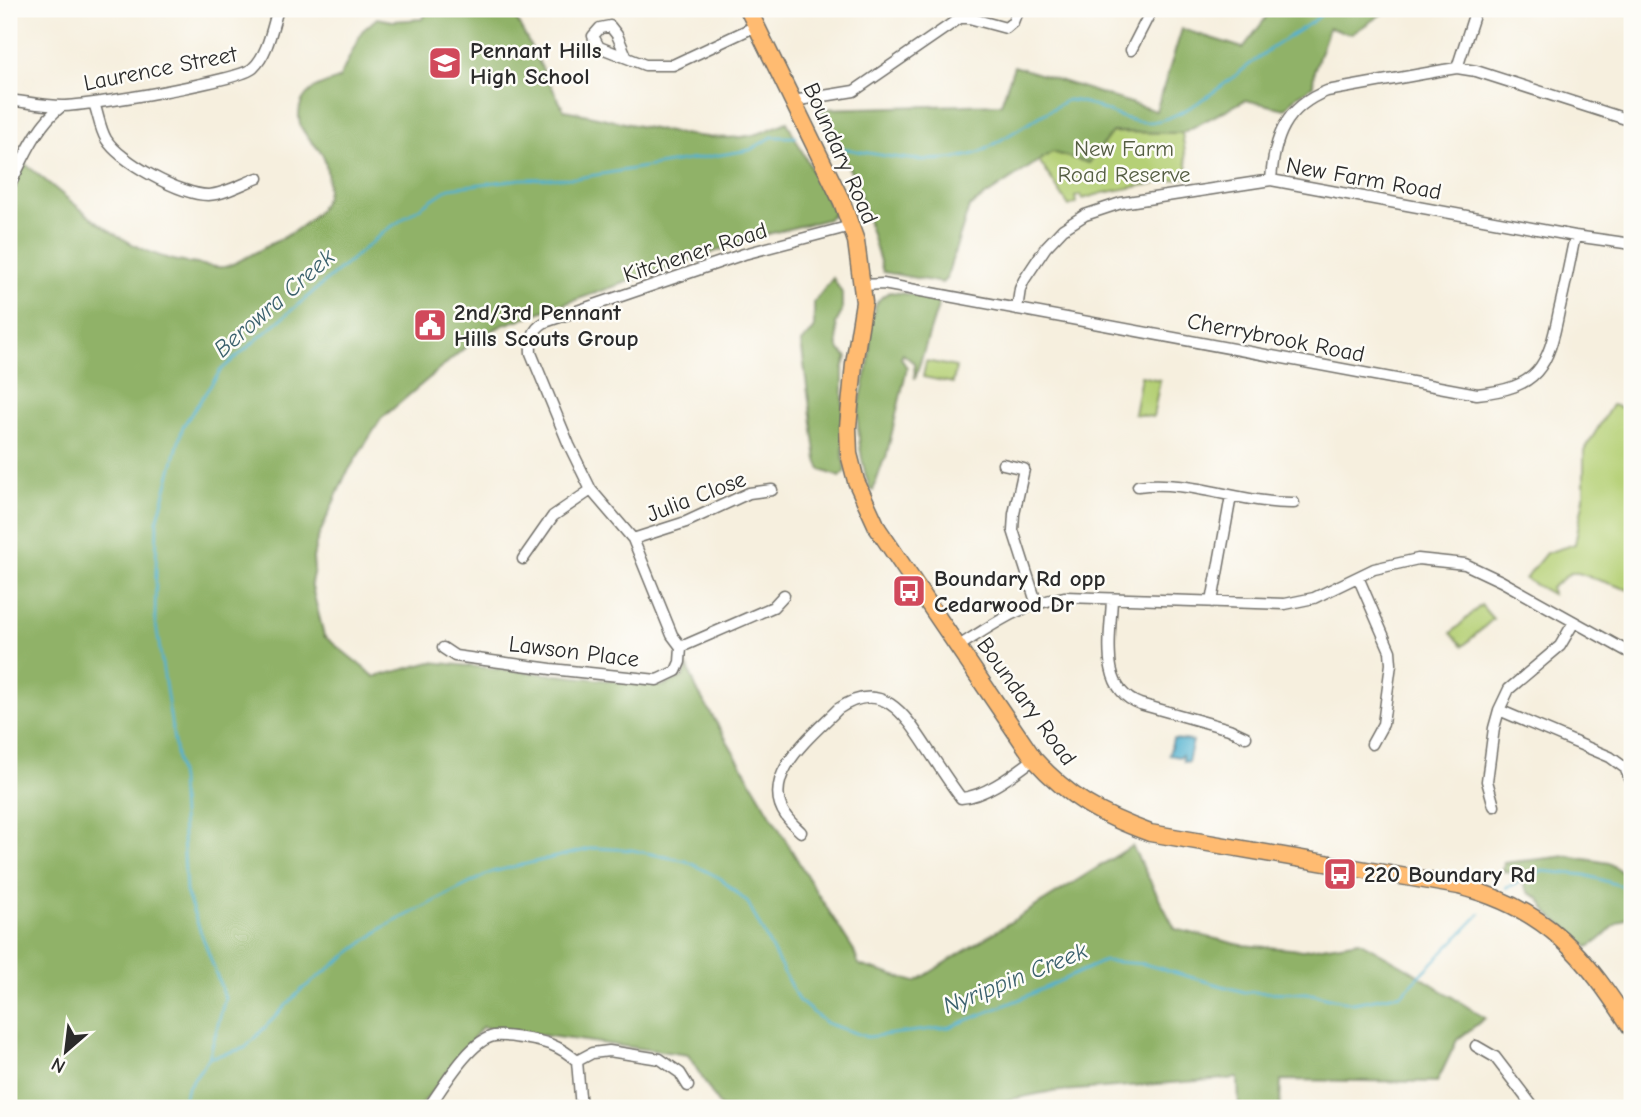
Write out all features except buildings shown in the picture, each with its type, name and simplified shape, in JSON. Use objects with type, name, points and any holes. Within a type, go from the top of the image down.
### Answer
[{"type":"main road","name":"Boundary Road","points":[[748,9],[842,202],[856,241],[863,285],[862,328],[854,364],[848,427],[849,454],[856,481],[878,529],[1034,759],[1053,780],[1092,808],[1150,833],[1459,886],[1505,901],[1547,926],[1578,953],[1602,982],[1632,1029]]},
{"type":"street","name":"Laurence Street","points":[[9,100],[62,106],[94,103],[227,78],[250,71],[261,59],[278,9]]},
{"type":"street","points":[[793,101],[854,91],[960,18],[969,18],[1000,28],[1009,26],[1018,9]]},
{"type":"street","points":[[1131,50],[1152,9]]},
{"type":"street","points":[[1457,68],[1476,9]]},
{"type":"street","points":[[627,58],[645,65],[673,65],[757,26]]},
{"type":"street","points":[[1271,180],[1273,157],[1286,122],[1292,113],[1312,97],[1327,91],[1457,68],[1476,71],[1632,121]]},
{"type":"street","points":[[94,103],[105,137],[121,156],[188,191],[210,195],[225,192],[258,177]]},
{"type":"street","points":[[9,187],[41,128],[51,114],[62,106]]},
{"type":"street","name":"New Farm Road","points":[[1017,309],[1024,280],[1046,247],[1063,229],[1085,215],[1121,203],[1271,180],[1574,236],[1632,244]]},
{"type":"street","name":"Kitchener Road","points":[[681,647],[672,635],[634,539],[591,490],[569,445],[531,353],[532,336],[539,326],[744,254],[851,226]]},
{"type":"street","name":"Cherrybrook Road","points":[[863,285],[883,284],[1477,394],[1503,392],[1529,379],[1542,367],[1549,353],[1574,236]]},
{"type":"street","points":[[1003,464],[1024,469],[1013,530],[1037,602]]},
{"type":"street","points":[[1139,486],[1164,484],[1266,502],[1294,503]]},
{"type":"street","points":[[523,559],[553,516],[591,490]]},
{"type":"street","name":"Julia Close","points":[[634,539],[686,523],[749,493],[772,490]]},
{"type":"street","points":[[1212,602],[1231,496]]},
{"type":"street","points":[[959,646],[1012,613],[1037,602],[1065,597],[1271,605],[1292,603],[1314,598],[1374,569],[1419,559],[1465,564],[1501,581],[1632,654]]},
{"type":"street","points":[[1358,577],[1390,651],[1391,664],[1383,724],[1372,744]]},
{"type":"street","points":[[681,647],[773,607],[785,595]]},
{"type":"street","points":[[1112,599],[1110,671],[1127,698],[1229,729],[1246,737]]},
{"type":"street","points":[[1494,806],[1487,781],[1499,710],[1509,689],[1560,646],[1574,622]]},
{"type":"street","name":"Lawson Place","points":[[443,648],[455,656],[657,680],[676,671],[681,647]]},
{"type":"street","points":[[801,832],[786,816],[779,802],[780,777],[785,765],[838,709],[849,701],[862,697],[878,698],[901,710],[961,798],[970,798],[1009,778],[1034,759]]},
{"type":"street","points":[[1499,710],[1610,757],[1625,768],[1632,783]]},
{"type":"street","points":[[428,1108],[474,1047],[496,1035],[546,1041],[563,1049],[576,1061],[581,1108]]},
{"type":"street","points":[[1476,1046],[1495,1057],[1534,1108]]},
{"type":"street","points":[[576,1061],[592,1053],[609,1051],[660,1059],[680,1073],[688,1086]]},
{"type":"green space","points":[[427,9],[511,9],[564,110],[662,131],[714,137],[757,134],[787,122],[834,213],[828,219],[760,236],[503,325],[475,339],[381,419],[345,476],[317,540],[313,558],[311,583],[324,636],[375,677],[431,662],[663,686],[683,677],[688,667],[697,690],[853,949],[859,965],[915,982],[1132,846],[1175,929],[1241,945],[1303,950],[1359,941],[1485,1018],[1457,1040],[1437,1082],[1281,1080],[1280,1108],[1239,1108],[1238,1078],[1048,1092],[966,1108],[721,1108],[688,1055],[482,1027],[419,1108],[9,1108],[9,186],[21,161],[124,240],[171,260],[218,267],[229,265],[284,238],[313,216],[323,203],[326,196],[327,169],[322,154],[299,121],[303,99],[312,90],[339,79],[362,31],[377,18],[392,21],[423,19]]},
{"type":"green space","points":[[1269,9],[1389,9],[1352,34],[1329,28],[1314,71],[1313,86],[1297,96],[1285,109],[1245,100],[1182,133],[1112,132],[1089,163],[1052,152],[969,207],[946,279],[942,283],[883,272],[858,187],[821,109],[1001,104],[1014,66],[1156,111],[1182,29],[1243,48],[1265,19]]},
{"type":"green space","name":"New Farm Road Reserve","points":[[1111,132],[1182,133],[1189,177],[1082,199],[1080,195],[1075,197],[1076,203],[1069,206],[1038,159],[1053,151]]},
{"type":"green space","points":[[833,278],[842,293],[842,312],[836,323],[838,348],[847,357],[843,369],[845,472],[840,477],[821,470],[817,460],[801,342],[814,330],[814,302]]},
{"type":"green space","points":[[890,292],[916,295],[939,303],[915,379],[914,363],[903,354],[901,358],[907,368],[886,458],[873,491],[865,474],[858,417],[869,360],[873,313],[879,300]]},
{"type":"green space","points":[[926,361],[956,367],[953,383],[923,377]]},
{"type":"green space","points":[[1141,376],[1160,380],[1153,417],[1134,414]]},
{"type":"green space","points":[[1612,405],[1632,410],[1632,591],[1578,573],[1570,573],[1551,588],[1552,594],[1525,579],[1546,553],[1575,544],[1584,498],[1584,451]]},
{"type":"green space","points":[[1481,605],[1493,619],[1463,646],[1451,633]]},
{"type":"green space","points":[[1567,856],[1609,863],[1632,877],[1632,916],[1588,947],[1548,913],[1539,898],[1529,893],[1517,874],[1503,871],[1504,863]]},
{"type":"water","points":[[1173,739],[1193,741],[1188,762],[1183,761],[1182,755],[1169,755]]},
{"type":"waterway","name":"Berowra Creek","points":[[836,147],[908,159],[963,157],[981,152],[1067,100],[1135,121],[1160,120],[1193,106],[1327,9]]},
{"type":"waterway","name":"Berowra Creek","points":[[182,1108],[187,1088],[209,1058],[225,998],[186,892],[180,780],[155,618],[157,522],[183,426],[221,370],[385,231],[449,188],[521,179],[577,178],[750,150],[772,137],[796,137]]},
{"type":"waterway","name":"Nyrippin Creek","points":[[209,1058],[245,1048],[301,990],[384,927],[492,872],[594,848],[632,850],[686,861],[720,878],[748,903],[798,1000],[826,1023],[867,1037],[950,1027],[1104,961],[1144,964],[1244,992],[1307,993],[1353,1003],[1402,994],[1480,914]]},
{"type":"waterway","name":"Nyrippin Creek","points":[[1506,888],[1542,871],[1585,875],[1632,887]]},
{"type":"place","name":"Pennant Hills High School","points":[[445,63]]},
{"type":"place","name":"2nd/3rd Pennant Hills Scouts Group","points":[[430,325]]},
{"type":"place","name":"Boundary Rd opp Cedarwood Dr","points":[[909,591]]},
{"type":"place","name":"220 Boundary Rd","points":[[1340,874]]}]
